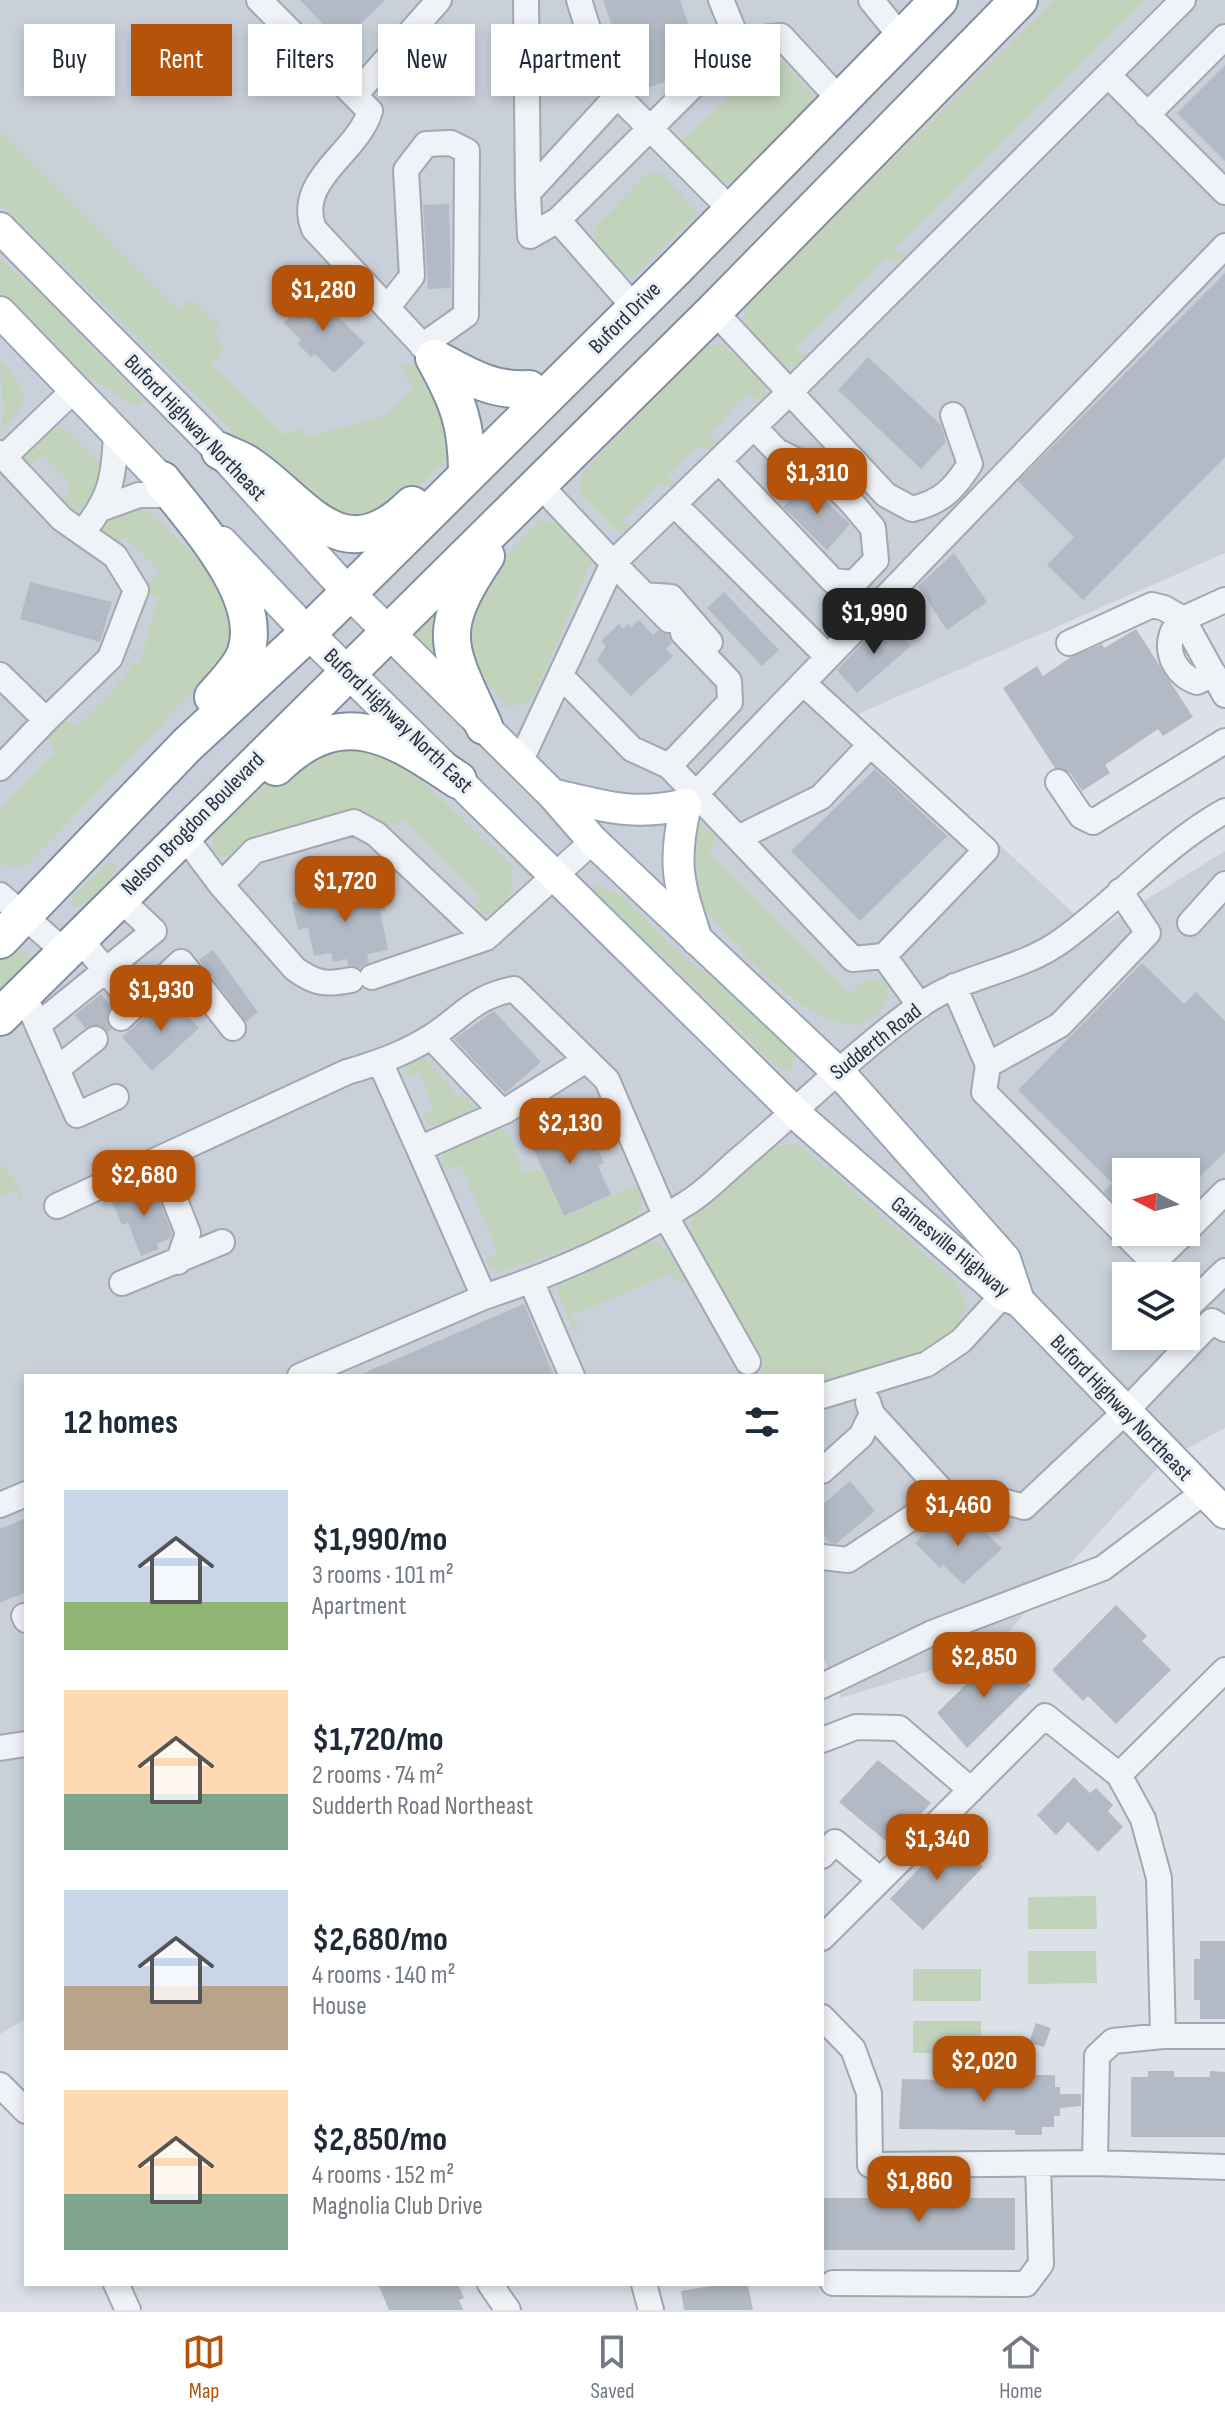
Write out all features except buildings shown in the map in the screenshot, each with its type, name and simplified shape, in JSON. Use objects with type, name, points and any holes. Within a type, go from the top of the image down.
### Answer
[{"type":"highway","name":"Buford Drive","points":[[308,633],[467,462],[635,308],[939,0]]},
{"type":"highway","points":[[387,632],[714,311],[1019,0]]},
{"type":"highway","points":[[220,451],[249,464],[315,522],[345,533],[370,532],[394,523],[467,462],[529,389],[574,350],[635,308]]},
{"type":"highway","points":[[428,352],[485,384],[506,391],[529,389]]},
{"type":"highway","points":[[428,352],[457,399],[467,462]]},
{"type":"highway","points":[[484,726],[453,660],[449,642],[451,626],[459,599],[472,577],[539,484]]},
{"type":"highway","points":[[168,488],[232,577],[248,605],[246,653],[206,704],[187,745]]},
{"type":"highway","name":"Nelson Brogdon Boulevard","points":[[21,1011],[72,945],[119,898],[180,845],[387,632]]},
{"type":"highway","points":[[8,918],[308,633]]},
{"type":"highway","points":[[180,845],[219,824],[289,754],[321,734],[361,730],[423,757],[458,780]]},
{"type":"main road","name":"Buford Highway Northeast","points":[[0,228],[220,451],[387,632]]},
{"type":"main road","name":"Buford Highway North East","points":[[0,312],[308,633],[556,873],[800,1117]]},
{"type":"main road","points":[[387,632],[552,794],[593,841],[699,945],[836,1071]]},
{"type":"main road","points":[[552,794],[652,813],[691,799]]},
{"type":"main road","points":[[691,799],[677,845],[678,881],[699,945]]},
{"type":"main road","name":"Gainesville Highway","points":[[836,1071],[1005,1259],[1011,1298]]},
{"type":"main road","name":"Gainesville Highway","points":[[800,1117],[1011,1298]]},
{"type":"main road","name":"Buford Highway Northeast","points":[[1011,1298],[1225,1513]]},
{"type":"street","points":[[259,0],[283,24]]},
{"type":"street","points":[[362,87],[439,0]]},
{"type":"street","points":[[526,0],[530,236],[558,220],[684,96]]},
{"type":"street","points":[[579,0],[587,24]]},
{"type":"street","points":[[721,0],[731,24]]},
{"type":"street","points":[[871,0],[902,38]]},
{"type":"street","points":[[520,762],[611,567],[1183,0]]},
{"type":"street","points":[[780,36],[841,101]]},
{"type":"street","points":[[1147,115],[1225,37]]},
{"type":"street","points":[[1108,75],[1225,192]]},
{"type":"street","points":[[356,96],[370,111],[365,129],[313,189],[309,217],[314,229],[387,308],[428,352],[466,315],[467,151],[451,143],[426,144],[406,170],[412,276],[387,308]]},
{"type":"street","points":[[528,193],[617,96],[732,211]]},
{"type":"street","points":[[558,220],[635,308]]},
{"type":"street","points":[[691,799],[1225,246]]},
{"type":"street","points":[[714,311],[792,390],[886,495],[912,509],[941,540]]},
{"type":"street","points":[[0,768],[110,658],[136,590],[115,556],[62,519],[2,455],[76,388]]},
{"type":"street","points":[[912,509],[935,504],[953,490],[970,464],[953,415]]},
{"type":"street","points":[[754,427],[777,451],[823,474],[873,528],[876,560],[854,583],[833,581]]},
{"type":"street","points":[[82,533],[103,508],[114,476],[116,434]]},
{"type":"street","points":[[719,461],[833,581],[870,613]]},
{"type":"street","points":[[539,484],[672,643],[729,681]]},
{"type":"street","points":[[103,508],[168,488]]},
{"type":"street","points":[[674,504],[828,657]]},
{"type":"street","points":[[611,567],[645,595],[729,681]]},
{"type":"street","points":[[645,595],[671,597],[707,635],[729,681],[730,702],[669,766]]},
{"type":"street","points":[[1183,619],[1225,600]]},
{"type":"street","points":[[1069,643],[1152,605],[1164,608],[1183,619],[1219,685]]},
{"type":"street","points":[[0,675],[46,720]]},
{"type":"street","points":[[561,676],[632,749],[669,766],[691,799],[738,838],[853,959],[884,956],[986,850],[803,683]]},
{"type":"street","points":[[1058,782],[1081,816],[1093,822],[1225,741]]},
{"type":"street","points":[[738,838],[821,797],[870,745]]},
{"type":"street","name":"Sudderth Road","points":[[305,1374],[484,1297],[531,1281],[689,1202],[800,1117],[836,1071],[920,1006],[954,986],[1009,968],[1063,940],[1191,830],[1225,811]]},
{"type":"street","points":[[221,885],[254,851],[354,822],[376,834],[486,938]]},
{"type":"street","points":[[180,845],[221,885],[295,969],[322,986],[362,979],[486,938],[593,841]]},
{"type":"street","points":[[1190,923],[1225,884]]},
{"type":"street","points":[[988,1065],[1060,1025],[1148,933],[1120,891]]},
{"type":"street","points":[[119,898],[154,931],[233,1028]]},
{"type":"street","points":[[8,918],[72,945],[106,969],[128,1012],[181,962]]},
{"type":"street","points":[[116,1097],[77,1115],[57,1069],[21,1011],[106,969],[154,931]]},
{"type":"street","points":[[884,956],[920,1006]]},
{"type":"street","points":[[954,986],[988,1065],[984,1092],[1153,1262]]},
{"type":"street","points":[[57,1206],[347,1072],[380,1062],[431,1037],[486,995],[514,989],[607,1080],[665,1215],[748,1362]]},
{"type":"street","points":[[431,1037],[502,1112]]},
{"type":"street","points":[[57,1069],[95,1039]]},
{"type":"street","points":[[419,1149],[502,1112],[586,1060]]},
{"type":"street","points":[[380,1062],[484,1297]]},
{"type":"street","points":[[159,1160],[181,1208],[188,1233],[178,1262]]},
{"type":"street","points":[[1200,1216],[1225,1192]]},
{"type":"street","points":[[122,1283],[222,1242]]},
{"type":"street","points":[[1200,1290],[1225,1271]]},
{"type":"street","points":[[531,1281],[571,1374]]},
{"type":"street","points":[[824,1395],[927,1364],[961,1341],[1011,1298]]},
{"type":"street","points":[[824,1557],[848,1560],[928,1507],[984,1496],[1024,1507],[1218,1325],[1200,1309]]},
{"type":"street","points":[[861,1386],[872,1414],[952,1502]]},
{"type":"street","points":[[824,1469],[861,1436],[872,1414]]},
{"type":"street","points":[[824,1685],[932,1633],[1103,1568],[1204,1492]]},
{"type":"street","points":[[0,1505],[24,1495]]},
{"type":"street","points":[[1119,1775],[1225,1670]]},
{"type":"street","points":[[824,1936],[1045,1716],[1119,1775],[1143,1819],[1159,1878],[1163,2036]]},
{"type":"street","points":[[824,1739],[856,1727],[899,1728],[971,1790]]},
{"type":"street","points":[[824,1854],[835,1842],[880,1880]]},
{"type":"street","points":[[824,2019],[853,2049],[869,2093],[870,2165],[1095,2163],[1225,2167]]},
{"type":"street","points":[[1095,2163],[1097,2056],[1113,2041],[1163,2036],[1225,2036]]},
{"type":"street","points":[[0,2085],[24,2109]]},
{"type":"street","points":[[833,2283],[1026,2284],[1041,2264],[1038,2164]]},
{"type":"street","points":[[117,2286],[128,2310]]},
{"type":"street","points":[[491,2286],[508,2310]]},
{"type":"street","points":[[645,2286],[651,2310]]},
{"type":"shaded area","points":[[0,0],[1225,0],[1225,553],[858,714],[1094,932],[1225,851],[1225,1428],[1164,1461],[990,1652],[841,1698],[824,1659],[824,1374],[24,1374],[24,2020],[0,2034]]},
{"type":"green space","points":[[1054,0],[1145,0],[894,249],[907,258],[905,264],[887,257],[795,348],[809,357],[798,365],[785,365],[748,327],[745,310],[749,301]]},
{"type":"green space","points":[[780,61],[812,93],[813,102],[730,184],[720,184],[681,141],[728,96],[780,96]]},
{"type":"green space","points":[[0,131],[178,310],[191,299],[220,326],[214,335],[224,349],[211,364],[284,435],[301,428],[308,437],[387,415],[413,387],[401,370],[405,364],[431,375],[438,385],[448,426],[450,454],[445,461],[393,511],[344,521],[249,448],[0,203]]},
{"type":"green space","points":[[648,173],[662,173],[698,214],[630,279],[596,243],[593,229]]},
{"type":"green space","points":[[0,259],[41,294],[143,400],[138,407],[70,367],[0,294]]},
{"type":"green space","points":[[720,343],[764,382],[766,398],[762,401],[747,394],[708,434],[720,443],[713,452],[697,446],[667,475],[679,486],[675,490],[660,483],[621,521],[632,527],[632,532],[616,530],[580,494],[580,476],[703,347]]},
{"type":"green space","points":[[0,361],[18,381],[24,397],[18,412],[0,433],[3,413]]},
{"type":"green space","points":[[63,426],[107,470],[104,485],[79,511],[73,510],[63,497],[72,485],[43,455],[32,464],[23,458],[46,429]]},
{"type":"green space","points":[[140,504],[196,557],[222,589],[232,621],[227,645],[215,668],[28,864],[14,867],[0,864],[0,809],[55,751],[47,736],[65,719],[77,727],[132,670],[123,661],[140,664],[158,597],[148,594],[146,586],[160,571],[126,537],[115,547],[100,531],[121,509]]},
{"type":"green space","points":[[540,520],[557,524],[592,560],[536,692],[527,702],[508,707],[470,666],[464,648],[480,583]]},
{"type":"green space","points":[[443,600],[438,659],[412,633]]},
{"type":"green space","points":[[322,743],[398,758],[509,864],[513,881],[502,906],[487,914],[478,914],[474,907],[482,898],[403,819],[391,827],[367,813],[274,833],[230,858],[213,852],[213,835],[226,822],[265,786]]},
{"type":"green space","points":[[701,823],[718,838],[708,851],[849,993],[872,979],[887,983],[887,1000],[876,1015],[854,1024],[829,1019],[801,1004],[745,956],[688,886],[692,824]]},
{"type":"green space","points":[[109,862],[117,867],[100,895],[76,908],[72,907],[74,895]]},
{"type":"green space","points":[[595,883],[623,897],[685,959],[730,988],[795,1055],[792,1070],[780,1070],[648,943],[610,914],[593,888]]},
{"type":"green space","points":[[13,950],[30,951],[29,958],[20,977],[0,999],[0,957]]},
{"type":"green space","points":[[422,1055],[459,1098],[467,1097],[474,1107],[469,1112],[443,1124],[423,1121],[424,1115],[434,1110],[420,1072],[406,1077],[405,1064]]},
{"type":"green space","points":[[497,1126],[507,1131],[524,1173],[541,1168],[564,1217],[636,1185],[643,1195],[639,1210],[623,1225],[591,1240],[502,1272],[491,1269],[485,1261],[498,1253],[460,1164],[446,1170],[441,1164],[446,1148]]},
{"type":"green space","points":[[797,1144],[956,1281],[967,1304],[960,1321],[946,1335],[906,1356],[824,1380],[824,1374],[764,1374],[691,1238],[689,1224],[695,1213],[771,1149]]},
{"type":"green space","points":[[0,1164],[18,1184],[23,1203],[15,1191],[0,1197]]},
{"type":"green space","points":[[648,1241],[668,1250],[682,1269],[686,1283],[681,1284],[670,1274],[570,1316],[581,1328],[577,1331],[572,1328],[557,1291],[560,1280]]},
{"type":"green space","points":[[1096,1896],[1097,1929],[1028,1929],[1028,1897]]},
{"type":"green space","points":[[1028,1951],[1096,1951],[1097,1983],[1028,1984]]},
{"type":"green space","points":[[913,1969],[981,1969],[981,2001],[913,2001]]},
{"type":"green space","points":[[913,2021],[981,2021],[981,2053],[913,2053]]}]
